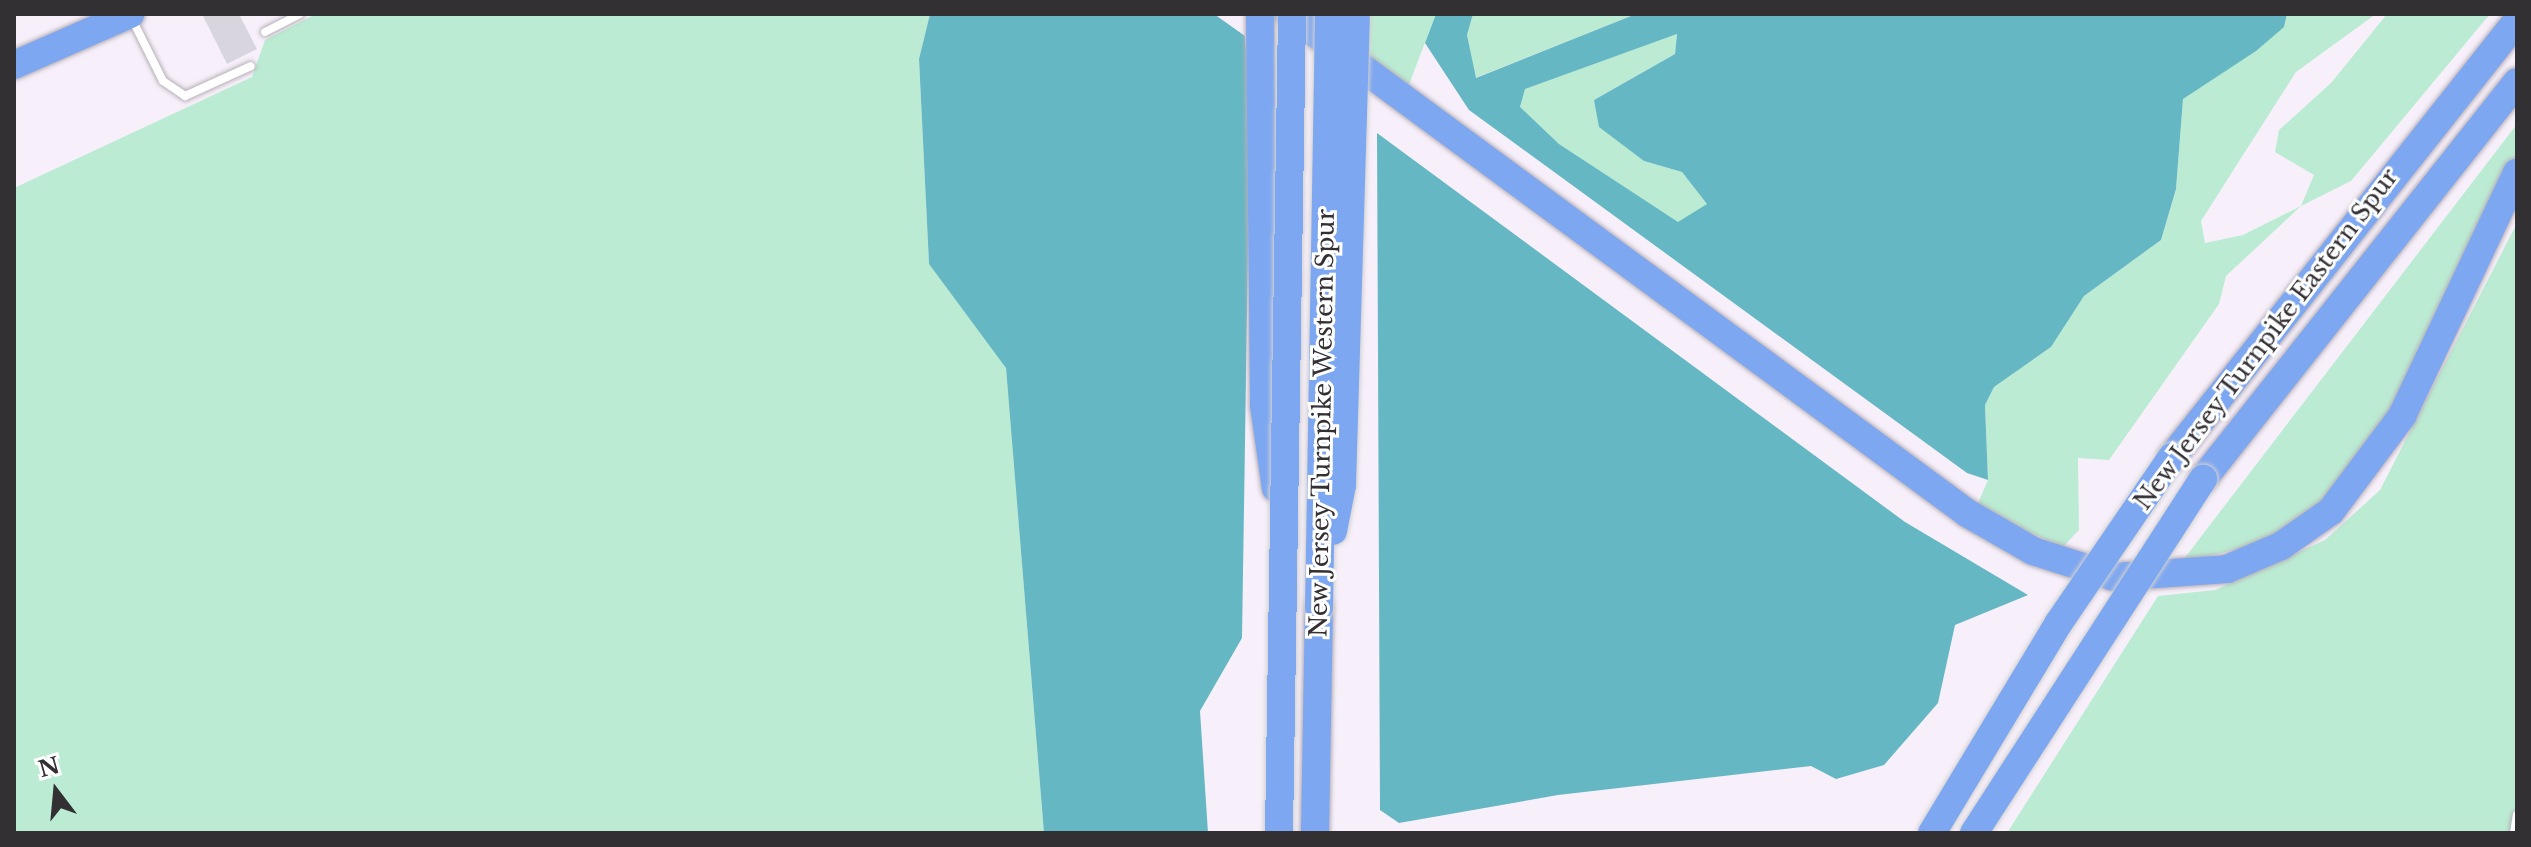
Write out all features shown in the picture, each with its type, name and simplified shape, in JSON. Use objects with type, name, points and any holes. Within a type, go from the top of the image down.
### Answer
[{"type":"highway","points":[[14,65],[130,14]]},
{"type":"highway","points":[[1260,14],[1264,405],[1284,541]]},
{"type":"highway","points":[[1290,14],[1956,505],[2033,551],[2114,577],[2227,569],[2281,546],[2339,503],[2402,416],[2517,173]]},
{"type":"highway","name":"New Jersey Turnpike Western Spur","points":[[1279,833],[1290,14]]},
{"type":"highway","name":"New Jersey Turnpike Western Spur","points":[[1315,833],[1319,607],[1342,485],[1348,16]]},
{"type":"highway","name":"New Jersey Turnpike Eastern Spur","points":[[1932,833],[2058,624],[2172,457],[2517,21]]},
{"type":"highway","name":"New Jersey Turnpike Eastern Spur","points":[[1974,833],[2203,479],[2517,82]]},
{"type":"lane","points":[[130,14],[163,81],[185,96],[251,66]]},
{"type":"lane","points":[[265,32],[300,14]]},
{"type":"lane","points":[[2514,833],[2517,815]]},
{"type":"green space","points":[[316,14],[930,14],[919,59],[929,264],[1006,367],[1044,833],[14,833],[14,188],[252,77],[265,40]]},
{"type":"green space","points":[[1313,14],[1436,14],[1408,87]]},
{"type":"green space","points":[[1473,14],[1636,14],[1475,78],[1467,35]]},
{"type":"green space","points":[[2287,14],[2376,14],[2296,72],[2201,221],[2205,243],[2243,235],[2301,206],[2226,276],[2219,304],[2109,460],[2078,458],[2079,530],[2063,547],[1992,516],[1978,503],[1988,480],[1985,405],[1994,387],[2051,347],[2084,296],[2161,240],[2176,189],[2183,99],[2284,27]]},
{"type":"green space","points":[[2387,14],[2490,14],[2351,181],[2301,206],[2314,175],[2275,152],[2279,130],[2331,83]]},
{"type":"green space","points":[[1677,34],[1675,54],[1594,100],[1644,161],[1682,172],[1708,205],[1678,223],[1559,144],[1520,108],[1524,89]]},
{"type":"green space","points":[[2517,124],[2517,153],[2386,421],[2316,514],[2278,538],[2180,564]]},
{"type":"green space","points":[[2517,223],[2517,833],[2007,833],[2158,596],[2215,590],[2325,540],[2380,490]]},
{"type":"water","points":[[930,14],[1214,14],[1245,36],[1250,116],[1242,638],[1200,711],[1208,833],[1044,833],[1006,368],[929,264],[919,59]]},
{"type":"water","points":[[1436,14],[1473,14],[1467,35],[1476,78],[1636,14],[2287,14],[2284,27],[2256,51],[2183,99],[2176,189],[2161,240],[2084,296],[2051,347],[1994,387],[1985,405],[1988,480],[1967,473],[1469,110],[1425,43]],"holes":[[[1677,34],[1675,54],[1594,100],[1599,127],[1644,161],[1682,172],[1707,204],[1678,222],[1559,144],[1520,107],[1525,89]]]},
{"type":"water","points":[[1377,133],[1905,522],[2028,595],[1955,625],[1938,703],[1884,765],[1836,779],[1811,766],[1558,795],[1399,823],[1380,810]]},
{"type":"building","points":[[202,14],[239,14],[257,49],[227,64]]}]
